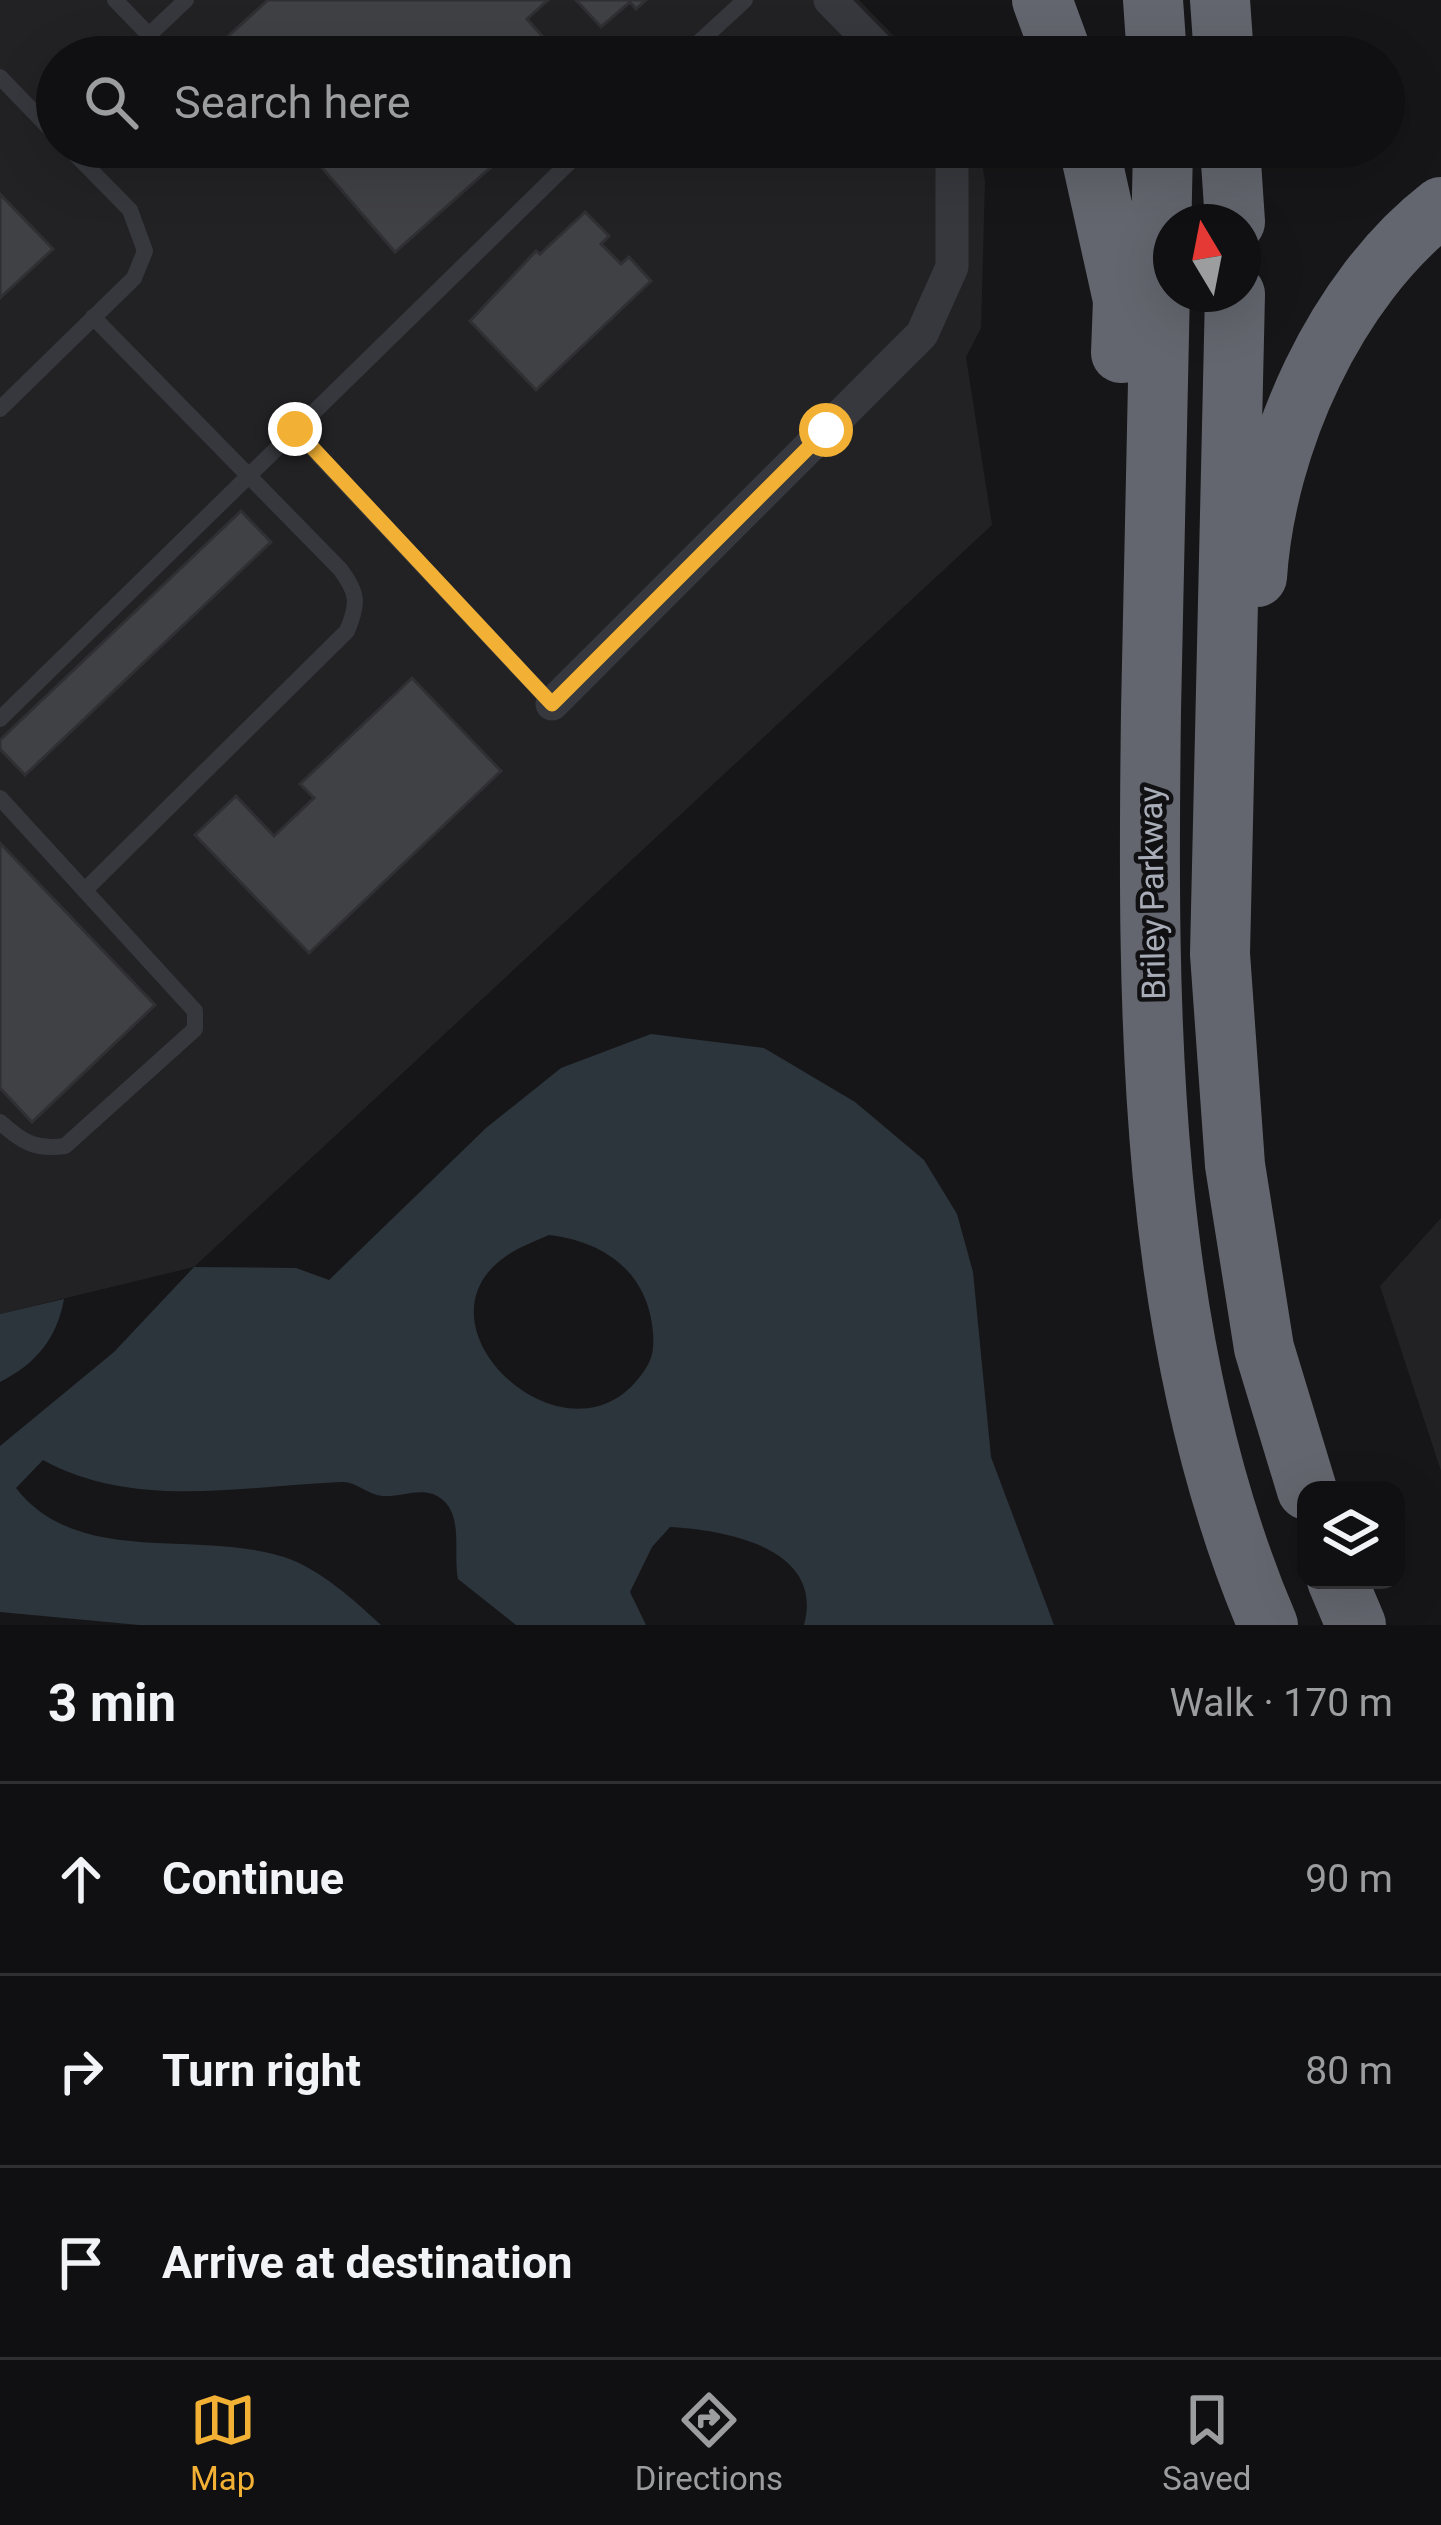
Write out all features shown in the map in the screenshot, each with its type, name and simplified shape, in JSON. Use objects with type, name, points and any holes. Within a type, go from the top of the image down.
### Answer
[{"type":"highway","points":[[1042,0],[1055,36]]},
{"type":"highway","points":[[1153,0],[1156,36]]},
{"type":"highway","points":[[1220,0],[1223,36]]},
{"type":"highway","points":[[1095,168],[1123,300],[1118,895],[1134,1176],[1196,1384]]},
{"type":"highway","name":"Briley Parkway","points":[[1163,168],[1148,914],[1161,1174],[1196,1384],[1216,1468],[1268,1625]]},
{"type":"highway","points":[[1231,168],[1234,204]]},
{"type":"highway","points":[[1222,801],[1249,695],[1259,542],[1302,391],[1352,304],[1414,228],[1441,207]]},
{"type":"highway","name":"Briley Parkway","points":[[1235,312],[1220,955],[1234,1165],[1264,1348],[1304,1481]]},
{"type":"highway","points":[[1341,1589],[1356,1625]]},
{"type":"street","points":[[830,0],[865,36]]},
{"type":"street","points":[[552,704],[922,334],[952,267],[952,168]]},
{"type":"lane","points":[[115,0],[149,35],[186,0]]},
{"type":"lane","points":[[705,36],[745,0]]},
{"type":"lane","points":[[0,77],[36,114]]},
{"type":"lane","points":[[0,409],[134,278],[145,251],[130,209],[89,168]]},
{"type":"lane","points":[[0,718],[564,168]]},
{"type":"lane","points":[[85,890],[347,631],[358,606],[356,590],[340,569],[93,317]]},
{"type":"lane","points":[[295,429],[552,704]]},
{"type":"lane","points":[[0,799],[195,1011],[195,1028],[65,1145],[44,1149],[23,1142],[0,1122]]},
{"type":"shaded area","points":[[0,0],[859,0],[894,36],[36,36],[36,168],[983,168],[981,328],[966,357],[992,525],[194,1267],[0,1314]]},
{"type":"shaded area","points":[[651,1034],[764,1048],[855,1102],[924,1160],[957,1214],[973,1272],[991,1457],[1054,1625],[804,1625],[806,1599],[800,1577],[785,1561],[742,1539],[670,1527],[652,1547],[630,1592],[646,1625],[516,1625],[458,1579],[454,1517],[444,1501],[430,1493],[383,1496],[341,1482],[151,1490],[78,1475],[43,1460],[16,1488],[42,1513],[72,1529],[105,1538],[250,1549],[284,1557],[323,1577],[381,1625],[139,1625],[0,1612],[0,1446],[114,1352],[194,1267],[296,1268],[329,1280],[486,1128],[561,1068]],"holes":[[[549,1235],[602,1251],[630,1273],[647,1305],[653,1330],[646,1368],[617,1398],[583,1409],[548,1403],[516,1386],[491,1360],[476,1329],[476,1297],[493,1267]]]},
{"type":"shaded area","points":[[1441,1218],[1441,1471],[1380,1286]]},
{"type":"shaded area","points":[[64,1299],[43,1348],[0,1382],[0,1314]]},
{"type":"building","points":[[268,0],[548,0],[527,19],[542,36],[228,36]]},
{"type":"building","points":[[576,0],[646,0],[636,9],[630,2],[601,27]]},
{"type":"building","points":[[322,168],[490,168],[395,252]]},
{"type":"building","points":[[0,194],[53,249],[0,298]]},
{"type":"building","points":[[585,212],[609,236],[601,244],[621,264],[629,257],[651,281],[536,390],[470,321],[536,251],[540,254]]},
{"type":"building","points":[[241,511],[271,542],[25,775],[0,749],[0,740]]},
{"type":"building","points":[[412,678],[501,771],[309,953],[195,835],[236,796],[274,836],[314,798],[300,784]]},
{"type":"building","points":[[0,843],[155,1005],[32,1122],[0,1088]]},
{"type":"route","points":[[295,429],[552,704],[826,430]]}]
